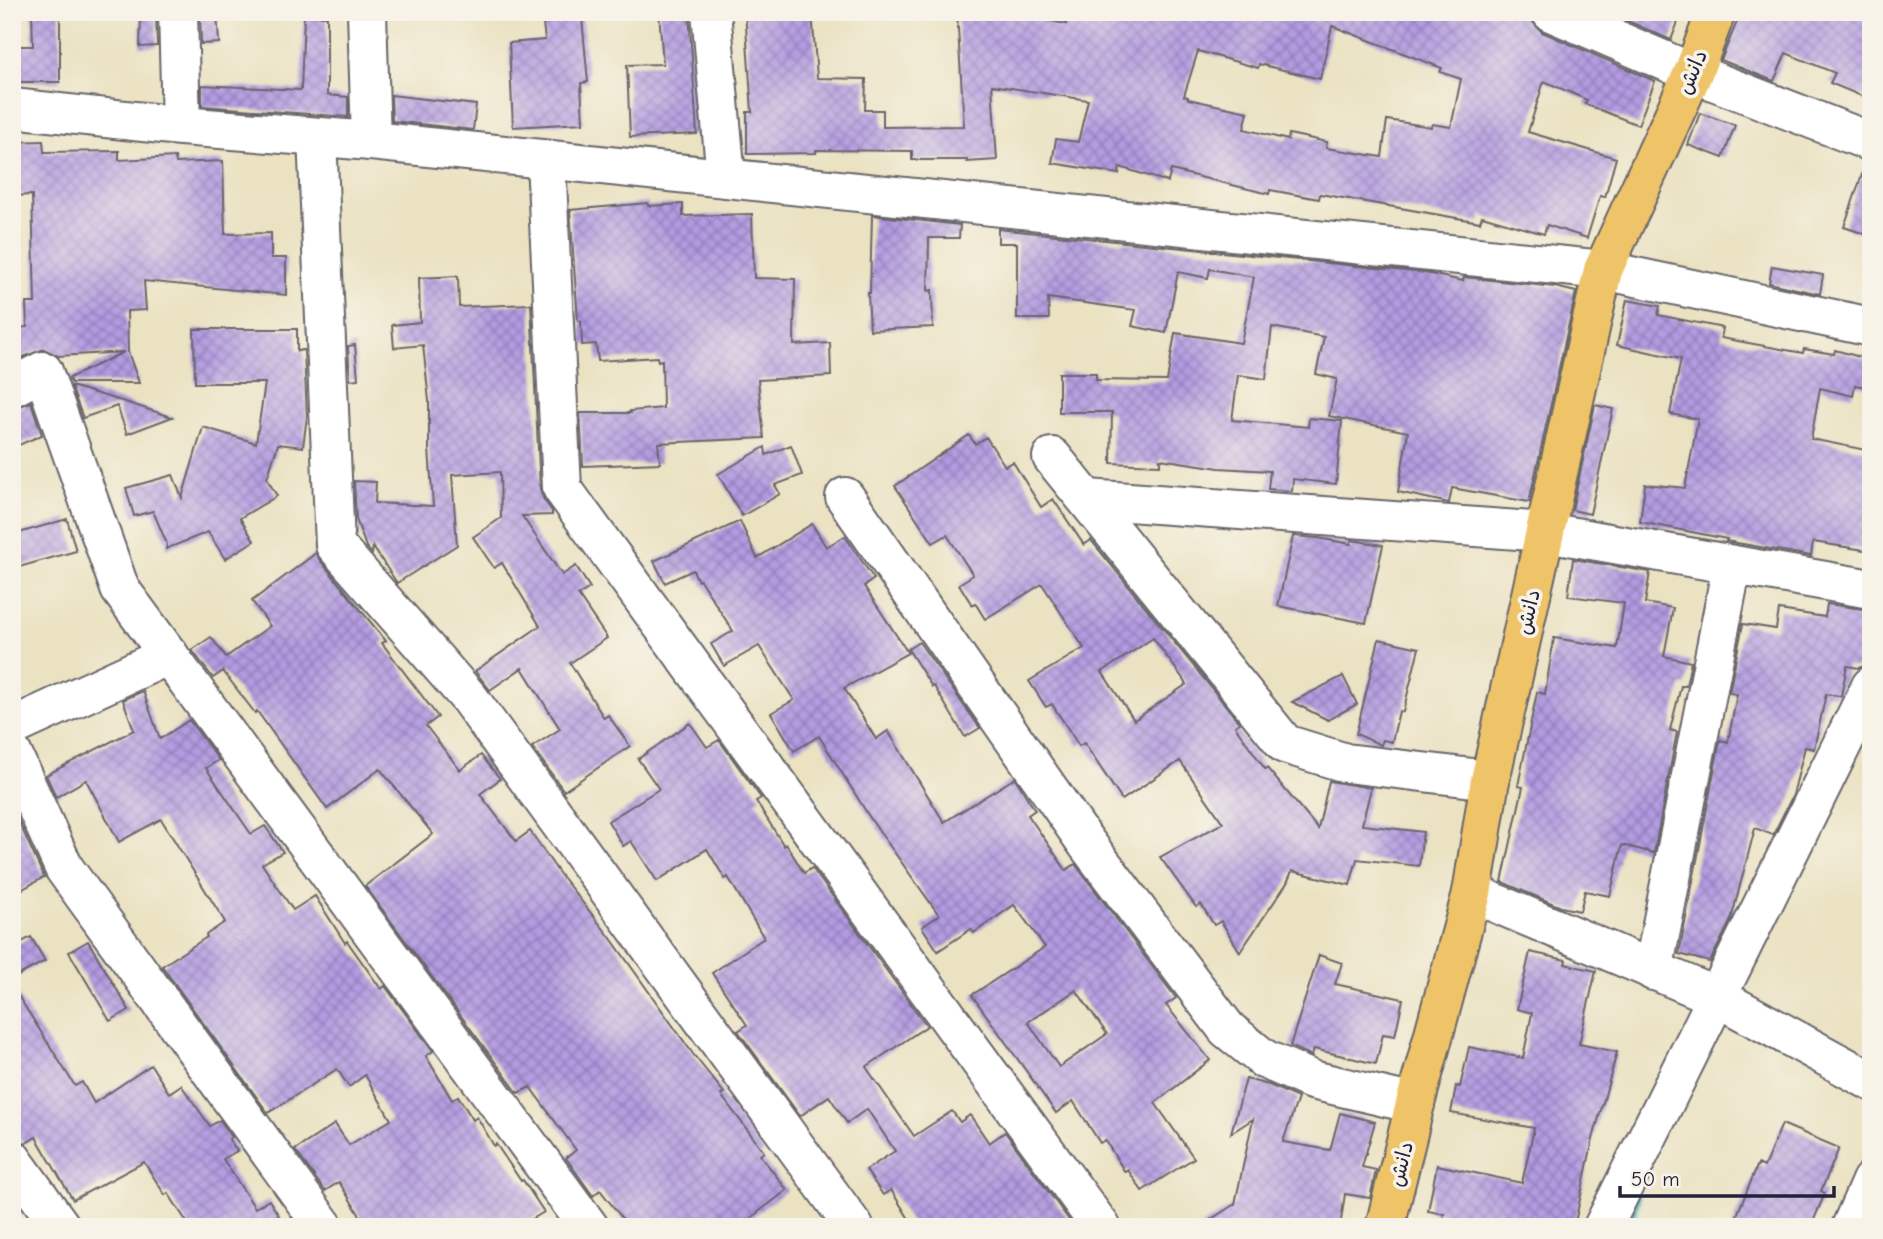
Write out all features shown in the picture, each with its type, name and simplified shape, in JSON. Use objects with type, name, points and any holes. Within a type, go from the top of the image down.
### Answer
[{"type":"main road","name":"دانش","points":[[1385,1227],[1472,893],[1490,780],[1603,270],[1693,73],[1716,12]]},
{"type":"street","points":[[178,12],[181,126]]},
{"type":"street","points":[[367,12],[371,141]]},
{"type":"street","points":[[711,12],[726,178]]},
{"type":"street","points":[[1551,12],[1693,73],[1871,142]]},
{"type":"street","points":[[12,108],[181,126],[371,141],[1603,270],[1871,327]]},
{"type":"street","points":[[317,137],[335,545],[469,698],[854,1227]]},
{"type":"street","points":[[546,160],[562,488],[1101,1227]]},
{"type":"street","points":[[12,387],[43,371],[120,589],[590,1227]]},
{"type":"street","points":[[1052,457],[1284,744],[1346,763],[1490,780]]},
{"type":"street","points":[[845,497],[1087,844],[1227,1029],[1264,1059],[1312,1080],[1415,1104]]},
{"type":"street","points":[[1087,499],[1546,532],[1871,589]]},
{"type":"street","points":[[1653,971],[1732,565]]},
{"type":"street","points":[[12,727],[169,656]]},
{"type":"street","points":[[1603,1227],[1871,685]]},
{"type":"street","points":[[12,753],[64,868],[324,1227]]},
{"type":"street","points":[[1472,893],[1717,997],[1871,1081]]},
{"type":"street","points":[[12,1159],[61,1227]]},
{"type":"street","points":[[1851,1227],[1871,1181]]},
{"type":"building","points":[[32,12],[60,12],[60,82],[12,82],[12,46],[33,46]]},
{"type":"building","points":[[141,12],[156,12],[157,46],[140,47]]},
{"type":"building","points":[[200,12],[217,12],[219,43],[201,44]]},
{"type":"building","points":[[659,12],[689,12],[697,134],[630,137],[627,65],[663,64]]},
{"type":"building","points":[[745,12],[812,12],[817,78],[866,79],[865,110],[883,110],[883,127],[964,126],[957,12],[1007,12],[1066,24],[1069,12],[1512,12],[1532,21],[1542,32],[1655,81],[1638,125],[1585,104],[1587,100],[1544,81],[1528,132],[1616,158],[1605,197],[1600,196],[1587,238],[1547,225],[1544,234],[1482,216],[1480,222],[1320,194],[1319,199],[1270,190],[1269,194],[1171,170],[1168,182],[1120,167],[1119,174],[1052,163],[1056,139],[1078,142],[1088,100],[992,85],[997,160],[912,160],[912,151],[816,150],[816,153],[747,154],[747,112],[752,112]],"holes":[[[1332,26],[1442,68],[1440,72],[1461,79],[1451,127],[1432,124],[1431,127],[1387,120],[1382,157],[1326,148],[1327,142],[1289,134],[1288,140],[1244,129],[1248,112],[1184,96],[1198,51],[1258,68],[1259,64],[1320,79]]]},
{"type":"building","points":[[1607,12],[1682,12],[1671,40]]},
{"type":"building","points":[[1741,12],[1871,12],[1871,100],[1830,83],[1835,73],[1786,53],[1774,81],[1721,60]]},
{"type":"building","points":[[304,15],[327,16],[327,95],[348,97],[348,117],[202,106],[202,85],[301,90]]},
{"type":"building","points":[[582,18],[588,82],[581,83],[583,123],[513,127],[509,43],[545,40],[543,23]]},
{"type":"building","points":[[391,95],[476,105],[473,130],[392,121]]},
{"type":"building","points":[[1700,113],[1735,125],[1723,158],[1688,145]]},
{"type":"building","points":[[43,141],[44,152],[119,151],[119,160],[175,157],[176,163],[223,161],[225,234],[271,233],[271,258],[286,258],[286,295],[144,281],[146,310],[127,311],[128,352],[139,383],[71,383],[69,378],[124,352],[58,356],[44,349],[21,358],[12,358],[12,328],[27,327],[26,303],[35,303],[32,195],[12,196],[12,142]]},
{"type":"building","points":[[1866,163],[1871,163],[1871,236],[1844,227]]},
{"type":"building","points":[[648,203],[648,206],[683,204],[683,216],[752,214],[754,278],[795,279],[794,345],[830,343],[831,376],[758,380],[764,438],[658,443],[660,463],[583,466],[580,413],[631,413],[630,411],[663,408],[662,360],[658,361],[657,357],[598,361],[596,344],[582,345],[570,210]]},
{"type":"building","points":[[872,215],[960,225],[959,238],[929,238],[928,291],[932,290],[933,327],[870,330],[868,293]]},
{"type":"building","points":[[998,229],[1426,273],[1463,281],[1464,277],[1555,287],[1576,292],[1529,502],[1452,488],[1449,503],[1398,492],[1408,432],[1329,416],[1337,379],[1316,374],[1324,337],[1272,327],[1266,379],[1238,375],[1232,420],[1308,427],[1309,418],[1342,421],[1336,484],[1293,479],[1292,491],[1268,489],[1270,471],[1219,468],[1160,459],[1160,465],[1111,463],[1112,412],[1059,412],[1059,373],[1096,373],[1096,380],[1167,381],[1175,333],[1241,343],[1254,277],[1210,269],[1208,278],[1178,272],[1166,333],[1132,326],[1136,310],[1048,298],[1049,319],[1017,319],[1017,243],[998,243]]},
{"type":"building","points":[[1772,266],[1823,275],[1820,294],[1769,283]]},
{"type":"building","points":[[458,276],[459,307],[531,304],[540,489],[552,515],[522,516],[562,575],[576,566],[590,588],[578,595],[607,638],[570,663],[604,718],[608,715],[630,746],[564,791],[532,747],[560,729],[522,668],[490,690],[475,671],[540,626],[502,563],[494,568],[473,537],[501,518],[500,472],[452,475],[457,545],[397,583],[373,547],[372,554],[366,547],[356,519],[354,481],[376,482],[375,503],[433,506],[429,401],[423,345],[394,348],[392,325],[420,322],[419,278]]},
{"type":"building","points":[[1627,300],[1660,306],[1658,315],[1723,328],[1721,338],[1803,353],[1804,349],[1834,354],[1835,350],[1871,360],[1871,388],[1855,385],[1853,396],[1820,388],[1811,439],[1871,451],[1871,551],[1813,542],[1811,556],[1640,522],[1645,484],[1685,488],[1698,419],[1670,414],[1681,359],[1617,345]]},
{"type":"building","points":[[194,329],[297,329],[297,351],[304,350],[307,416],[303,447],[278,444],[267,479],[277,496],[240,518],[254,541],[225,559],[208,532],[166,549],[167,544],[153,511],[134,516],[126,488],[173,475],[182,498],[203,427],[256,443],[265,383],[195,383]]},
{"type":"building","points":[[355,345],[358,379],[350,380],[348,346]]},
{"type":"building","points":[[71,386],[172,417],[127,434],[117,406],[83,418]]},
{"type":"building","points":[[31,402],[42,435],[12,448],[12,409]]},
{"type":"building","points":[[1595,405],[1613,409],[1590,514],[1572,510]]},
{"type":"building","points":[[969,435],[975,444],[986,437],[1005,466],[1013,462],[1041,507],[1053,499],[1084,545],[1091,540],[1240,723],[1235,726],[1265,769],[1267,768],[1318,829],[1329,781],[1371,788],[1362,825],[1423,832],[1419,866],[1357,859],[1350,885],[1292,871],[1287,883],[1240,952],[1221,921],[1214,925],[1201,904],[1196,907],[1160,857],[1223,823],[1180,761],[1122,800],[1084,743],[1079,746],[1052,704],[1046,707],[1029,681],[1084,648],[1042,584],[985,619],[959,584],[973,575],[947,535],[933,543],[895,486]],"holes":[[[1153,638],[1187,684],[1134,720],[1102,672]]]},
{"type":"building","points":[[791,445],[802,475],[775,485],[780,494],[742,516],[718,474],[765,447],[766,455]]},
{"type":"building","points":[[67,519],[76,551],[12,569],[12,535]]},
{"type":"building","points":[[740,521],[757,558],[812,524],[826,547],[845,536],[874,579],[864,586],[908,653],[844,688],[876,739],[888,731],[944,822],[1015,778],[1035,810],[1028,815],[1066,870],[1075,864],[1176,998],[1166,1005],[1210,1060],[1155,1103],[1194,1158],[1142,1191],[1128,1170],[1125,1172],[1105,1140],[1100,1143],[1073,1101],[1056,1113],[972,995],[1045,947],[1014,905],[974,933],[971,929],[938,951],[922,927],[939,915],[872,821],[819,736],[794,751],[771,713],[794,700],[759,646],[724,666],[711,644],[733,631],[700,580],[698,581],[693,570],[665,583],[654,561]],"holes":[[[1076,990],[1107,1034],[1059,1067],[1028,1022]]]},
{"type":"building","points":[[1293,536],[1351,544],[1351,540],[1383,545],[1366,623],[1278,606]]},
{"type":"building","points":[[316,553],[386,641],[382,643],[438,717],[426,726],[460,770],[481,755],[500,779],[480,794],[516,841],[530,831],[724,1093],[721,1095],[764,1152],[760,1155],[787,1190],[739,1227],[629,1227],[600,1190],[593,1196],[566,1158],[576,1150],[530,1087],[518,1093],[365,886],[433,834],[380,769],[327,809],[257,711],[255,713],[223,671],[213,678],[192,650],[211,637],[226,657],[270,626],[252,601]]},
{"type":"building","points":[[1573,559],[1650,572],[1645,603],[1673,608],[1664,656],[1691,662],[1686,686],[1681,686],[1670,730],[1677,732],[1654,853],[1622,845],[1610,896],[1585,891],[1580,911],[1561,907],[1502,882],[1523,787],[1518,786],[1537,692],[1545,694],[1554,638],[1617,648],[1624,603],[1568,596]]},
{"type":"building","points":[[1827,604],[1871,610],[1871,629],[1864,666],[1847,666],[1841,696],[1826,694],[1814,749],[1805,747],[1793,795],[1773,835],[1755,828],[1731,920],[1710,962],[1679,954],[1720,740],[1728,742],[1737,694],[1729,693],[1743,624],[1776,629],[1779,610],[1825,617]]},
{"type":"building","points":[[1379,639],[1419,648],[1403,712],[1399,711],[1392,742],[1383,740],[1381,745],[1356,734]]},
{"type":"building","points":[[919,642],[980,728],[965,737],[908,649]]},
{"type":"building","points":[[1343,676],[1357,704],[1328,720],[1292,702]]},
{"type":"building","points":[[143,691],[160,739],[189,720],[219,760],[206,768],[251,834],[265,826],[283,852],[262,864],[293,910],[315,896],[345,943],[347,941],[381,989],[385,986],[433,1051],[426,1056],[452,1100],[458,1096],[473,1120],[477,1117],[494,1146],[496,1144],[544,1212],[519,1227],[367,1227],[339,1182],[325,1191],[295,1150],[335,1124],[349,1145],[391,1120],[365,1075],[349,1087],[337,1069],[268,1113],[162,966],[225,922],[161,819],[119,842],[86,780],[56,797],[46,775],[134,730],[123,700]]},
{"type":"building","points":[[690,723],[707,747],[719,740],[761,798],[756,801],[784,846],[786,844],[804,873],[812,868],[927,1026],[866,1067],[914,1136],[952,1111],[960,1122],[970,1115],[989,1143],[1005,1132],[1074,1227],[914,1227],[891,1190],[883,1195],[866,1170],[895,1151],[867,1109],[847,1123],[829,1096],[800,1116],[738,1031],[747,1025],[712,973],[764,938],[728,877],[725,879],[707,849],[657,881],[631,841],[623,846],[608,821],[659,789],[638,759]]},
{"type":"building","points":[[12,807],[44,877],[12,895]]},
{"type":"building","points":[[31,937],[45,961],[12,979],[12,947]]},
{"type":"building","points":[[88,941],[129,1010],[110,1021],[69,952]]},
{"type":"building","points":[[1530,952],[1566,960],[1565,964],[1596,971],[1579,1044],[1617,1052],[1593,1139],[1574,1227],[1441,1227],[1444,1214],[1428,1211],[1437,1165],[1522,1183],[1534,1128],[1451,1113],[1456,1086],[1460,1087],[1469,1047],[1523,1058],[1532,1013],[1517,1009]]},
{"type":"building","points":[[1319,955],[1342,963],[1335,984],[1403,999],[1395,1036],[1383,1034],[1376,1064],[1314,1049],[1312,1056],[1290,1046]]},
{"type":"building","points":[[12,986],[75,1086],[82,1082],[94,1103],[151,1065],[169,1093],[181,1085],[210,1126],[220,1120],[232,1137],[229,1139],[237,1151],[223,1159],[255,1208],[269,1200],[286,1227],[190,1227],[144,1162],[73,1200],[36,1137],[26,1143],[12,1131]]},
{"type":"building","points":[[1246,1079],[1269,1085],[1298,1098],[1283,1142],[1330,1150],[1340,1113],[1375,1122],[1362,1167],[1376,1170],[1370,1198],[1345,1194],[1340,1227],[1199,1227],[1235,1204],[1253,1119],[1231,1133]]},
{"type":"building","points":[[1782,1124],[1839,1148],[1821,1191],[1825,1193],[1811,1227],[1732,1227],[1758,1164],[1764,1167]]},
{"type":"waterway","points":[[1628,1227],[1636,1199]]}]
